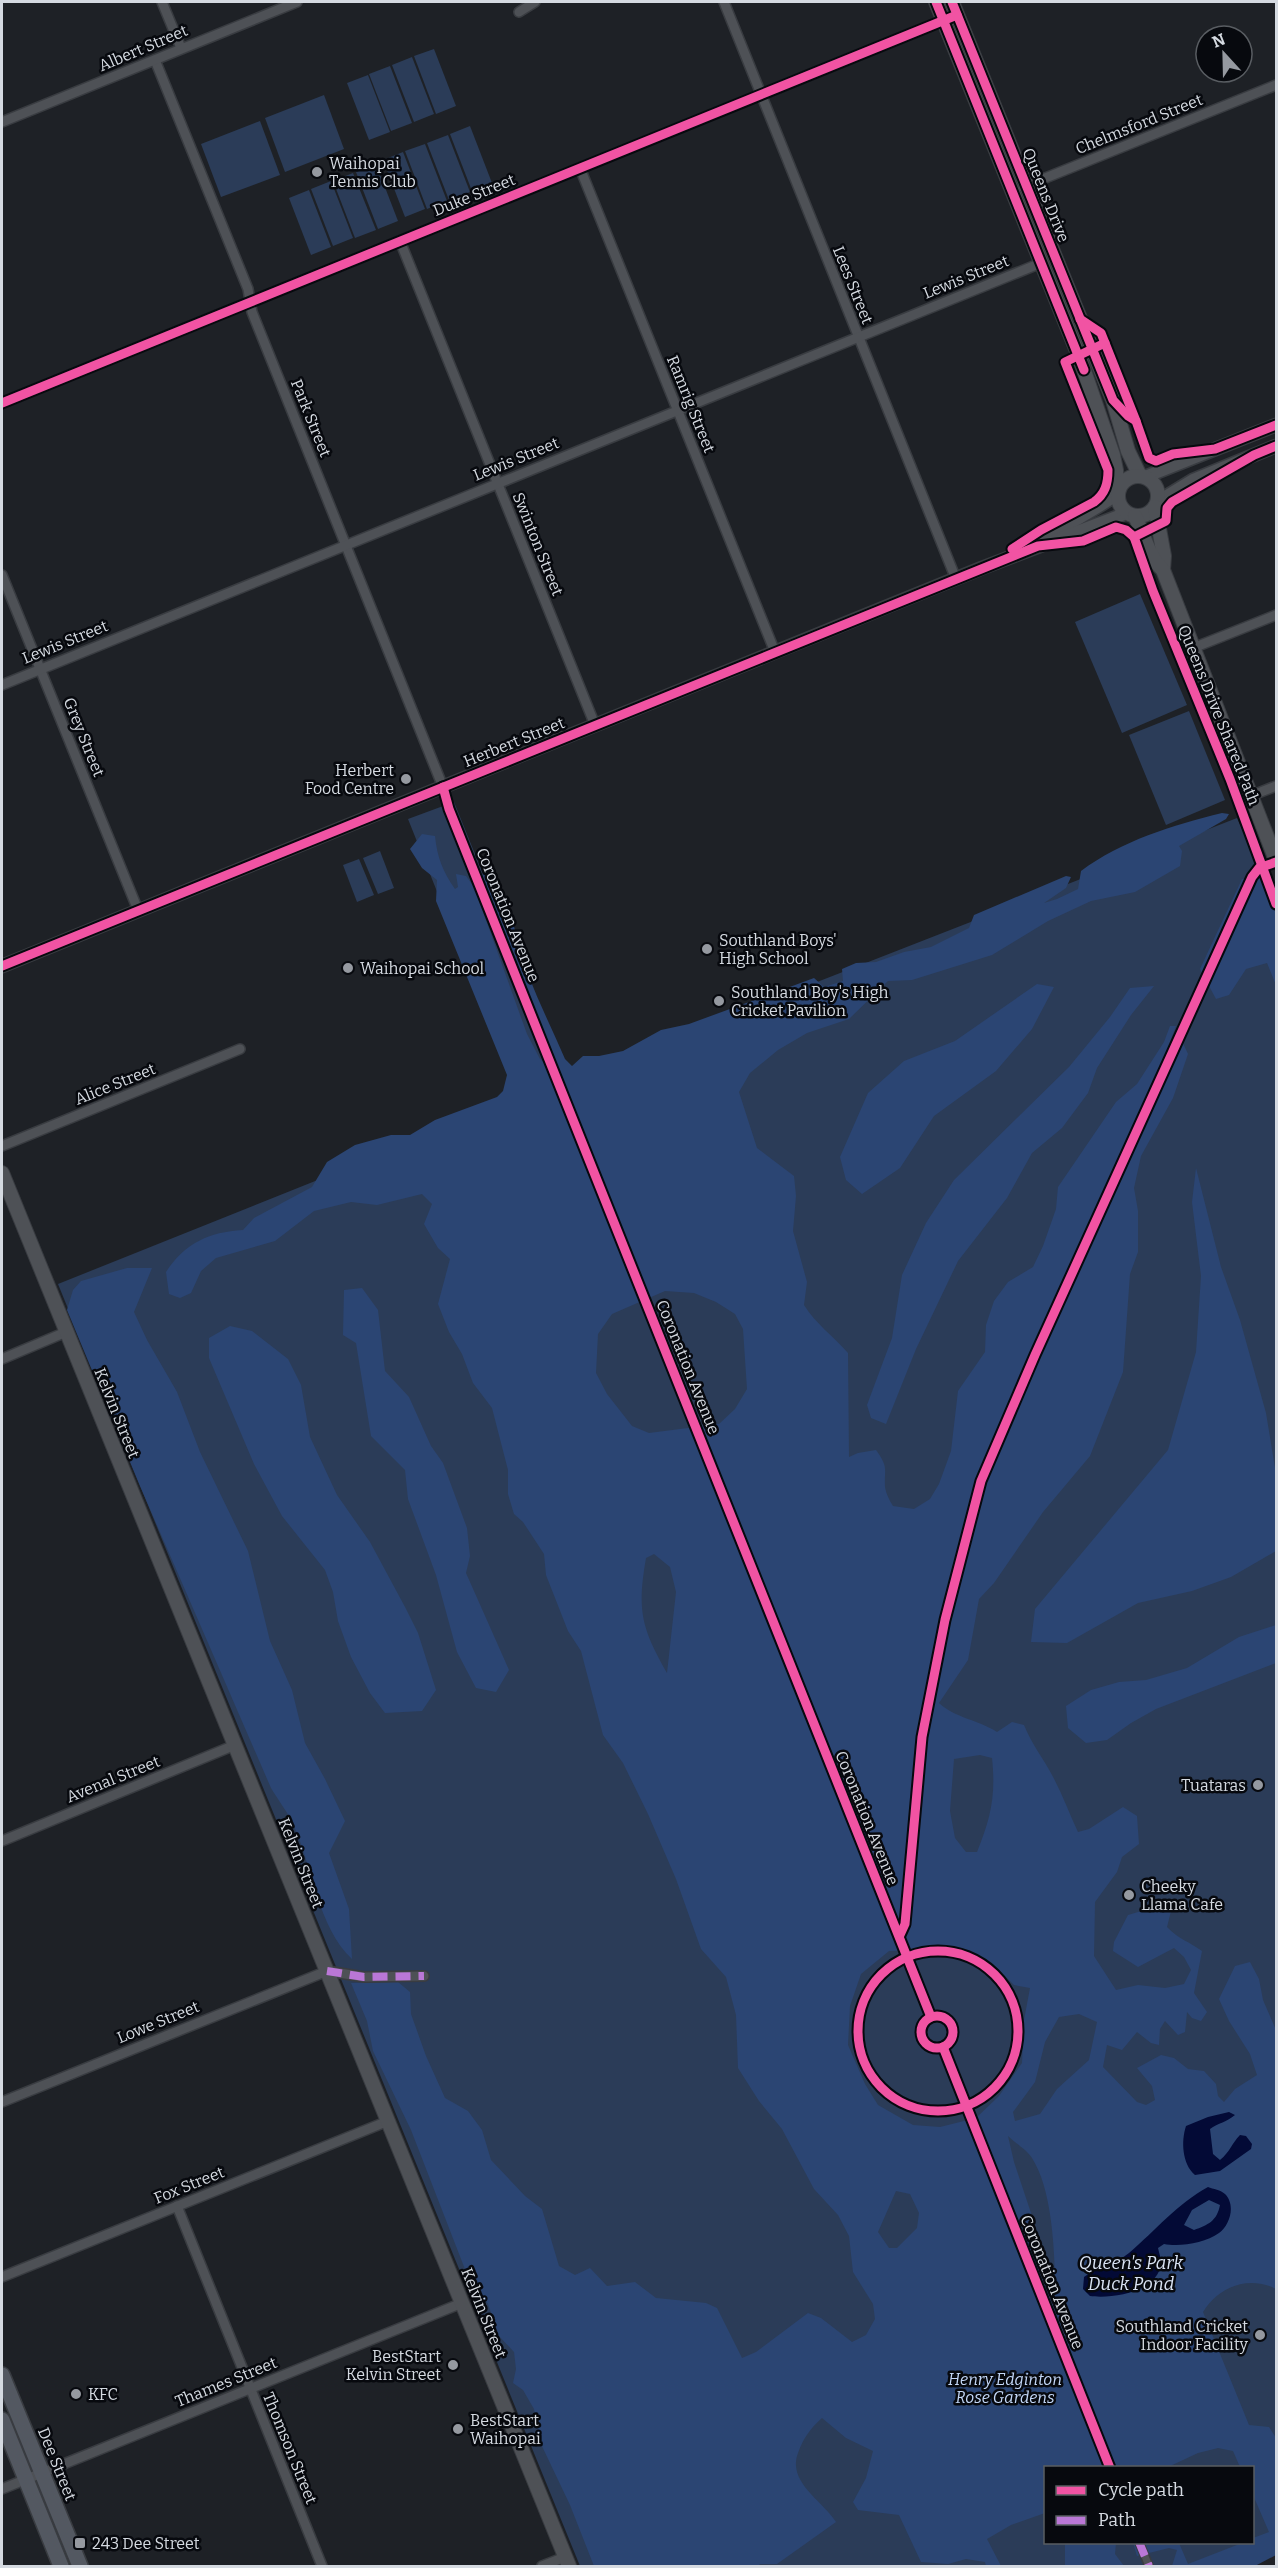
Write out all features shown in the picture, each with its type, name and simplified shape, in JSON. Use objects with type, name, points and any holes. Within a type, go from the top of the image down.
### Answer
[{"type":"main road","name":"Queens Drive","points":[[936,2],[951,18],[1019,188],[1109,390],[1128,451],[1142,476]]},
{"type":"main road","name":"Queens Drive","points":[[951,18],[952,2]]},
{"type":"main road","name":"Queens Drive","points":[[1019,188],[1041,262],[1079,356],[1107,435],[1116,467],[1117,494]]},
{"type":"main road","name":"Herbert Street","points":[[1117,494],[1122,482],[1134,476],[1142,476]]},
{"type":"main road","points":[[1142,476],[1155,486],[1164,556],[1163,570],[1253,795],[1276,860]]},
{"type":"main road","points":[[1117,494],[1118,503],[1131,515],[1143,532],[1152,560],[1163,570]]},
{"type":"main road","name":"Herbert Street","points":[[1131,515],[1146,515],[1156,504]]},
{"type":"main road","name":"Kelvin Street","points":[[2,1173],[567,2562]]},
{"type":"main road","name":"Dee Street","points":[[2,2374],[80,2566]]},
{"type":"main road","points":[[2,2420],[61,2566]]},
{"type":"street","points":[[162,2],[181,48]]},
{"type":"street","name":"Albert Street","points":[[2,122],[297,2]]},
{"type":"street","points":[[519,12],[535,2]]},
{"type":"street","name":"Lees Street","points":[[724,2],[956,579]]},
{"type":"street","name":"Duke Street","points":[[2,403],[951,18]]},
{"type":"street","name":"Park Street","points":[[155,60],[248,290],[253,314],[443,787]]},
{"type":"street","name":"Chelmsford Street","points":[[1019,188],[1276,85]]},
{"type":"street","name":"Ramrig Street","points":[[580,168],[775,652]]},
{"type":"street","name":"Swinton Street","points":[[400,241],[595,725]]},
{"type":"street","name":"Lewis Street","points":[[2,685],[1041,262]]},
{"type":"street","name":"Herbert Street","points":[[1142,476],[1276,425]]},
{"type":"street","name":"Herbert Street","points":[[1156,504],[1193,480],[1276,446]]},
{"type":"street","name":"Herbert Street","points":[[1038,546],[1057,530],[1091,512],[1117,494]]},
{"type":"street","name":"Herbert Street","points":[[2,966],[1038,546],[1131,515]]},
{"type":"street","name":"Grey Street","points":[[2,575],[138,910]]},
{"type":"street","points":[[1193,648],[1276,615]]},
{"type":"street","points":[[1253,795],[1276,786]]},
{"type":"street","name":"Coronation Avenue","points":[[443,787],[449,809],[931,2017]]},
{"type":"street","name":"Alice Street","points":[[2,1146],[240,1049]]},
{"type":"street","points":[[2,1359],[66,1332]]},
{"type":"street","name":"Avenal Street","points":[[2,1840],[235,1745]]},
{"type":"street","points":[[927,1951],[947,1951],[966,1956],[992,1971],[1010,1995],[1017,2012],[1019,2030],[1017,2049],[1010,2068],[992,2091],[966,2107],[944,2112],[922,2111],[901,2103],[882,2090],[868,2073],[860,2052],[857,2029],[861,2006],[871,1986],[887,1969],[907,1957],[927,1951]]},
{"type":"street","points":[[327,1971],[364,1977],[424,1976]]},
{"type":"street","name":"Lowe Street","points":[[2,2102],[327,1971]]},
{"type":"street","points":[[941,2016],[952,2026],[951,2041],[943,2047],[932,2048],[923,2041],[921,2030],[926,2020],[931,2017],[941,2016]]},
{"type":"street","name":"Coronation Avenue","points":[[943,2047],[1109,2466]]},
{"type":"street","name":"Fox Street","points":[[2,2277],[388,2121]]},
{"type":"street","name":"Thomson Street","points":[[177,2206],[322,2566]]},
{"type":"street","name":"Thames Street","points":[[2,2489],[462,2303]]},
{"type":"street","points":[[1140,2544],[1149,2566]]},
{"type":"street","points":[[542,2566],[567,2562]]},
{"type":"green space","points":[[434,49],[456,106],[436,114],[414,56]]},
{"type":"green space","points":[[412,57],[434,114],[414,122],[392,65]]},
{"type":"green space","points":[[390,66],[412,123],[391,131],[369,74]]},
{"type":"green space","points":[[368,75],[390,132],[369,140],[347,83]]},
{"type":"green space","points":[[324,95],[344,149],[285,172],[265,118]]},
{"type":"green space","points":[[260,121],[280,175],[221,197],[201,144]]},
{"type":"green space","points":[[470,126],[492,183],[472,191],[450,134]]},
{"type":"green space","points":[[448,135],[470,192],[449,200],[427,143]]},
{"type":"green space","points":[[425,144],[447,201],[427,209],[405,151]]},
{"type":"green space","points":[[403,152],[425,209],[405,217],[383,160]]},
{"type":"green space","points":[[376,164],[398,221],[378,229],[356,172]]},
{"type":"green space","points":[[353,173],[376,230],[355,238],[333,181]]},
{"type":"green space","points":[[331,181],[353,238],[333,246],[311,189]]},
{"type":"green space","points":[[309,190],[331,247],[311,255],[289,198]]},
{"type":"green space","points":[[1140,594],[1187,705],[1122,733],[1075,622]]},
{"type":"green space","points":[[1189,711],[1225,800],[1166,825],[1129,735]]},
{"type":"green space","name":"Henry Edginton Rose Gardens","points":[[454,802],[566,1080],[1237,818],[1276,906],[1276,2552],[1241,2566],[580,2566],[58,1284],[520,1099],[408,819]]},
{"type":"green space","name":"Henry Edginton Rose Gardens","points":[[1222,813],[1229,814],[1226,819],[1179,846],[1182,851],[1180,866],[1135,892],[1091,901],[1048,921],[992,955],[912,980],[888,981],[849,1019],[807,1033],[778,1050],[750,1073],[739,1092],[757,1148],[794,1176],[796,1196],[793,1231],[807,1282],[804,1305],[848,1353],[849,1457],[876,1450],[885,1468],[886,1490],[893,1506],[914,1509],[930,1499],[939,1484],[951,1451],[958,1391],[985,1352],[986,1325],[994,1301],[1008,1282],[1033,1267],[1056,1209],[1058,1187],[1116,1102],[1137,1084],[1164,1042],[1170,1026],[1176,1026],[1157,1076],[1158,1086],[1182,1041],[1188,1054],[1173,1098],[1141,1156],[1134,1188],[1138,1211],[1138,1252],[1130,1274],[1123,1372],[1090,1456],[1043,1512],[994,1583],[979,1599],[968,1660],[939,1703],[952,1712],[997,1732],[1012,1722],[1024,1725],[1056,1782],[1078,1832],[1089,1829],[1123,1807],[1137,1816],[1139,1844],[1122,1857],[1117,1872],[1095,1902],[1094,1956],[1116,1990],[1138,1985],[1165,1988],[1184,1984],[1191,1970],[1184,1957],[1174,1948],[1138,1967],[1113,1951],[1114,1942],[1128,1915],[1162,1905],[1171,1911],[1167,1927],[1175,1935],[1202,1951],[1194,1993],[1207,2012],[1201,2021],[1192,2018],[1187,2012],[1185,2032],[1178,2035],[1165,2021],[1160,2029],[1159,2045],[1151,2043],[1137,2032],[1122,2050],[1107,2045],[1103,2067],[1137,2102],[1146,2105],[1155,2100],[1152,2086],[1137,2068],[1161,2055],[1174,2058],[1188,2069],[1204,2071],[1216,2084],[1218,2096],[1224,2102],[1235,2089],[1257,2075],[1250,2054],[1229,2021],[1219,1999],[1235,1966],[1250,1962],[1259,1979],[1263,2000],[1276,2030],[1276,2289],[1255,2283],[1235,2286],[1217,2295],[1203,2312],[1249,2425],[1269,2427],[1276,2438],[1276,2555],[1255,2566],[1172,2566],[1177,2550],[1169,2548],[1137,2556],[1133,2544],[1179,2544],[1188,2564],[1239,2544],[1254,2544],[1254,2538],[1269,2532],[1254,2497],[1254,2466],[1240,2466],[1233,2451],[1218,2448],[1198,2453],[1170,2466],[1044,2466],[1044,2513],[1011,2525],[987,2539],[1001,2566],[986,2566],[985,2562],[966,2559],[948,2564],[921,2562],[899,2515],[858,2510],[853,2502],[866,2478],[873,2451],[846,2438],[822,2418],[805,2438],[798,2453],[797,2473],[801,2482],[836,2522],[777,2564],[594,2566],[570,2505],[540,2442],[534,2409],[523,2390],[513,2383],[516,2369],[514,2352],[499,2336],[488,2304],[468,2277],[411,2130],[373,2051],[367,2021],[351,1983],[398,1982],[410,1992],[411,2014],[426,2056],[445,2098],[468,2111],[482,2130],[491,2160],[525,2196],[542,2209],[559,2266],[575,2275],[590,2268],[607,2286],[635,2282],[656,2298],[706,2303],[717,2308],[742,2358],[756,2352],[808,2313],[821,2318],[852,2342],[866,2335],[875,2319],[873,2304],[853,2272],[849,2236],[838,2215],[814,2189],[782,2129],[759,2101],[738,2068],[736,2015],[726,1977],[701,1949],[676,1879],[648,1814],[623,1763],[603,1735],[581,1651],[568,1631],[546,1575],[544,1554],[523,1522],[514,1514],[508,1494],[508,1470],[492,1408],[473,1383],[438,1304],[450,1259],[438,1248],[424,1224],[432,1204],[422,1194],[377,1205],[351,1202],[314,1211],[275,1241],[216,1258],[201,1271],[191,1293],[180,1298],[169,1294],[166,1272],[181,1253],[190,1246],[219,1233],[243,1230],[254,1218],[312,1187],[327,1162],[355,1145],[391,1135],[410,1135],[435,1120],[497,1097],[503,1091],[507,1075],[436,901],[437,880],[422,868],[410,849],[422,834],[435,836],[441,864],[455,889],[458,887],[456,874],[466,876],[474,887],[527,1034],[540,1059],[549,1066],[550,1051],[482,880],[484,869],[501,892],[512,918],[528,974],[565,1059],[572,1066],[583,1056],[599,1056],[623,1051],[661,1030],[689,1024],[814,978],[824,987],[843,981],[842,969],[856,963],[876,962],[904,952],[931,947],[969,928],[974,915],[1066,876],[1071,877],[1066,888],[1044,903],[1057,899],[1078,889],[1081,871],[1097,860],[1130,843],[1166,829]],"holes":[[[665,1291],[694,1293],[716,1302],[735,1314],[743,1329],[747,1389],[735,1409],[719,1424],[649,1433],[632,1426],[607,1394],[596,1373],[598,1334],[612,1314]],[[654,1554],[670,1567],[676,1592],[667,1673],[651,1643],[643,1618],[642,1591],[646,1558]],[[980,1755],[992,1758],[991,1806],[977,1852],[966,1852],[955,1838],[950,1811],[954,1759]],[[958,1949],[991,1962],[1014,1985],[1030,1988],[1024,2020],[1022,2063],[999,2096],[976,2118],[940,2127],[913,2125],[878,2105],[865,2084],[848,2045],[850,2006],[861,1974],[889,1951]],[[1079,2014],[1097,2022],[1089,2060],[1057,2089],[1040,2114],[1015,2121],[1013,2112],[1035,2082],[1045,2042],[1059,2017]],[[1008,2136],[1032,2158],[1043,2184],[1052,2232],[1055,2276],[1043,2269],[1032,2247],[1033,2219]],[[896,2191],[910,2194],[919,2213],[917,2228],[897,2248],[889,2248],[878,2232]]]},
{"type":"green space","points":[[380,851],[394,888],[378,894],[363,858]]},
{"type":"green space","points":[[359,859],[374,895],[357,902],[343,865]]},
{"type":"green space","points":[[1264,878],[1276,910],[1276,985],[1267,963],[1246,969],[1229,995],[1216,999],[1200,969],[1242,879]]},
{"type":"green space","points":[[1037,984],[1054,987],[1032,1029],[996,1071],[934,1116],[900,1168],[862,1194],[846,1180],[840,1157],[868,1093],[904,1061],[955,1041]]},
{"type":"green space","points":[[1154,986],[1131,1015],[1097,1068],[1088,1093],[1062,1128],[1032,1153],[1007,1198],[958,1261],[916,1349],[886,1424],[871,1418],[867,1405],[892,1338],[902,1275],[926,1223],[954,1180],[1069,1067],[1110,1017],[1130,988]]},
{"type":"green space","points":[[1196,1168],[1221,1267],[1240,1320],[1266,1413],[1276,1474],[1276,1551],[1231,1577],[1192,1591],[1138,1603],[1067,1643],[1031,1642],[1035,1609],[1168,1450],[1196,1352],[1201,1276],[1192,1202]]},
{"type":"green space","points":[[127,1268],[152,1268],[134,1312],[147,1340],[177,1392],[200,1452],[248,1551],[270,1641],[292,1690],[305,1743],[345,1821],[329,1853],[349,1909],[352,1959],[340,1946],[323,1913],[300,1840],[271,1788],[140,1486],[67,1310],[73,1290],[81,1281]]},
{"type":"green space","points":[[362,1288],[378,1310],[385,1371],[409,1397],[431,1446],[443,1463],[467,1528],[470,1556],[466,1573],[509,1670],[496,1692],[476,1688],[457,1652],[436,1575],[408,1499],[405,1470],[371,1436],[356,1343],[343,1335],[344,1290]]},
{"type":"green space","points":[[230,1326],[252,1331],[288,1359],[301,1385],[310,1437],[337,1495],[370,1542],[418,1633],[436,1690],[422,1711],[385,1713],[370,1693],[351,1657],[338,1621],[333,1592],[325,1570],[282,1516],[254,1464],[209,1358],[209,1338]]},
{"type":"green space","points":[[1276,1625],[1276,1663],[1156,1709],[1107,1740],[1086,1743],[1068,1728],[1066,1706],[1091,1690],[1119,1682],[1146,1680],[1187,1668],[1239,1637]]},
{"type":"green space","points":[[1065,2544],[1116,2544],[1115,2554],[1124,2566],[1065,2566]]},
{"type":"water","points":[[1229,2112],[1235,2115],[1210,2129],[1213,2154],[1220,2160],[1240,2135],[1246,2136],[1252,2144],[1251,2149],[1220,2171],[1195,2175],[1185,2159],[1183,2138],[1186,2126]]},
{"type":"water","name":"Queen's Park Duck Pond","points":[[1208,2187],[1225,2194],[1228,2199],[1231,2209],[1229,2220],[1219,2233],[1200,2242],[1164,2244],[1158,2248],[1161,2263],[1158,2273],[1152,2281],[1133,2292],[1099,2297],[1090,2296],[1083,2289],[1084,2277],[1129,2253],[1176,2209]],"holes":[[[1209,2200],[1220,2205],[1217,2215],[1208,2224],[1194,2230],[1184,2225],[1192,2210]]]},
{"type":"marked path","points":[[327,1971],[364,1977],[424,1976]]},
{"type":"marked path","points":[[1140,2544],[1149,2566]]},
{"type":"cycle path","points":[[936,2],[1084,370]]},
{"type":"cycle path","points":[[952,2],[1113,400],[1136,421],[1149,458],[1156,461],[1173,454],[1215,449],[1276,425]]},
{"type":"cycle path","points":[[2,403],[957,15]]},
{"type":"cycle path","points":[[1080,319],[1101,333],[1136,421]]},
{"type":"cycle path","points":[[1012,549],[1041,530],[1094,502],[1105,488],[1108,470],[1065,362],[1105,343]]},
{"type":"cycle path","points":[[2,966],[1038,546],[1083,541],[1116,527],[1126,530],[1134,537],[1166,521],[1167,508],[1172,502],[1254,455],[1276,446]]},
{"type":"cycle path","name":"Queens Drive Shared Path","points":[[1134,537],[1153,591],[1230,779],[1276,904]]},
{"type":"cycle path","points":[[443,787],[449,809],[931,2017]]},
{"type":"cycle path","points":[[900,1935],[905,1924],[922,1737],[945,1620],[981,1481],[1035,1355],[1252,877],[1259,868],[1276,862]]},
{"type":"cycle path","points":[[938,1951],[954,1952],[969,1957],[983,1964],[995,1974],[1005,1986],[1012,2000],[1017,2015],[1018,2031],[1017,2047],[1012,2062],[1005,2076],[995,2088],[983,2098],[969,2105],[954,2110],[938,2111],[922,2110],[907,2105],[893,2098],[881,2088],[871,2076],[864,2062],[859,2047],[858,2031],[859,2015],[864,2000],[871,1986],[881,1974],[893,1964],[907,1957],[922,1952],[938,1951]]},
{"type":"cycle path","points":[[937,2016],[948,2021],[953,2032],[948,2043],[937,2048],[926,2043],[921,2032],[926,2021],[937,2016]]},
{"type":"cycle path","points":[[943,2047],[1109,2466]]},
{"type":"place","name":"Waihopai Tennis Club","points":[[317,172]]},
{"type":"place","name":"Herbert Food Centre","points":[[406,779]]},
{"type":"place","name":"Southland Boys' High School","points":[[707,949]]},
{"type":"place","name":"Waihopai School","points":[[348,968]]},
{"type":"place","name":"Southland Boy's High Cricket Pavilion","points":[[719,1001]]},
{"type":"place","name":"Tuataras","points":[[1258,1785]]},
{"type":"place","name":"Cheeky Llama Cafe","points":[[1129,1895]]},
{"type":"place","name":"Southland Cricket Indoor Facility","points":[[1260,2335]]},
{"type":"place","name":"BestStart Kelvin Street","points":[[453,2365]]},
{"type":"place","name":"KFC","points":[[76,2394]]},
{"type":"place","name":"BestStart Waihopai","points":[[458,2429]]},
{"type":"place","name":"243 Dee Street","points":[[80,2543]]}]
